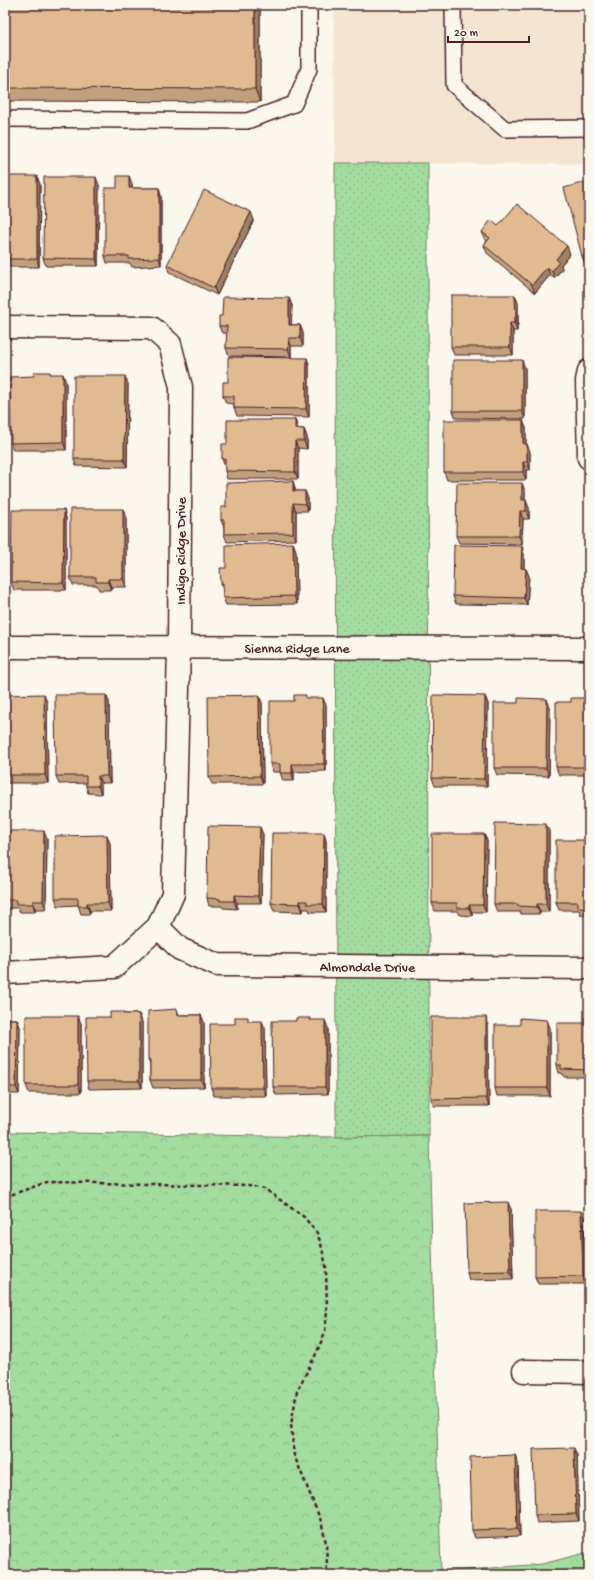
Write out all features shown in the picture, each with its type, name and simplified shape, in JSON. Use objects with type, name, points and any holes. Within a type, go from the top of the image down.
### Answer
[{"type":"street","name":"Indigo Ridge Drive","points":[[5,327],[152,328],[170,344],[181,387],[179,647],[173,894],[158,928]]},
{"type":"street","points":[[589,371],[587,381],[589,458]]},
{"type":"street","name":"Sienna Ridge Lane","points":[[5,647],[589,648]]},
{"type":"street","points":[[5,973],[114,967],[158,928]]},
{"type":"street","name":"Almondale Drive","points":[[158,928],[180,949],[217,965],[589,968]]},
{"type":"street","points":[[524,1371],[589,1372]]},
{"type":"lane","points":[[5,119],[247,121],[294,104],[309,69],[309,5]]},
{"type":"lane","points":[[453,5],[454,85],[505,129],[589,128]]},
{"type":"path","points":[[5,1197],[47,1182],[250,1186],[265,1189],[304,1218],[316,1233],[322,1244],[326,1266],[327,1312],[325,1332],[317,1352],[297,1390],[291,1425],[294,1455],[322,1522],[326,1543],[326,1575]]},
{"type":"shaded area","points":[[334,5],[589,5],[589,164],[335,163]]},
{"type":"green space","points":[[335,163],[428,163],[429,1136],[336,1137]]},
{"type":"green space","points":[[5,1132],[336,1137],[429,1136],[441,1572],[542,1564],[589,1552],[589,1575],[5,1575]]},
{"type":"building","points":[[5,5],[255,5],[255,89],[5,88]]},
{"type":"building","points":[[5,176],[37,176],[37,259],[5,259]]},
{"type":"building","points":[[117,176],[129,176],[129,188],[159,188],[159,258],[129,259],[129,256],[105,256],[105,188],[117,188]]},
{"type":"building","points":[[44,177],[96,177],[96,259],[43,258]]},
{"type":"building","points":[[589,181],[589,255],[582,256],[564,188]]},
{"type":"building","points":[[204,190],[251,212],[214,288],[167,265]]},
{"type":"building","points":[[517,204],[567,246],[556,259],[559,262],[552,271],[547,267],[532,285],[484,245],[490,238],[482,232],[491,220],[498,226]]},
{"type":"building","points":[[451,295],[515,295],[516,318],[514,318],[514,323],[510,323],[510,347],[451,347]]},
{"type":"building","points":[[223,297],[289,298],[289,325],[300,325],[300,338],[289,338],[288,349],[226,348],[227,326],[219,326],[219,316],[222,316]]},
{"type":"building","points":[[228,357],[307,358],[306,409],[234,408],[234,396],[223,396],[223,382],[228,382]]},
{"type":"building","points":[[453,360],[522,360],[522,411],[453,411]]},
{"type":"building","points":[[34,372],[63,374],[63,442],[11,443],[10,377],[34,376]]},
{"type":"building","points":[[74,376],[125,376],[124,459],[74,459]]},
{"type":"building","points":[[227,420],[295,420],[295,429],[304,429],[304,441],[295,441],[295,472],[225,471],[225,459],[222,459],[222,444],[227,444]]},
{"type":"building","points":[[444,420],[523,420],[523,444],[527,444],[527,462],[523,462],[523,472],[444,472]]},
{"type":"building","points":[[293,481],[293,491],[305,491],[305,504],[293,503],[293,533],[224,534],[224,520],[221,520],[221,507],[226,507],[226,483]]},
{"type":"building","points":[[457,483],[522,483],[522,500],[526,500],[526,511],[520,511],[519,536],[456,536]]},
{"type":"building","points":[[70,509],[123,509],[123,579],[108,579],[108,582],[96,582],[96,577],[70,577]]},
{"type":"building","points":[[12,510],[64,510],[63,583],[11,582]]},
{"type":"building","points":[[293,543],[294,596],[223,598],[223,583],[221,583],[220,568],[226,568],[226,545]]},
{"type":"building","points":[[454,545],[522,546],[521,568],[526,569],[524,598],[453,596]]},
{"type":"building","points":[[44,694],[45,775],[5,775],[5,695]]},
{"type":"building","points":[[55,695],[106,695],[107,776],[98,776],[98,786],[86,786],[86,776],[56,776]]},
{"type":"building","points":[[259,695],[260,776],[209,777],[208,696]]},
{"type":"building","points":[[294,695],[306,695],[306,698],[323,698],[324,764],[292,764],[292,773],[280,773],[280,764],[270,764],[270,701],[294,701]]},
{"type":"building","points":[[433,695],[485,696],[484,779],[432,778]]},
{"type":"building","points":[[518,698],[547,699],[546,768],[494,768],[494,703],[518,703]]},
{"type":"building","points":[[571,698],[585,698],[585,704],[589,704],[589,767],[556,767],[556,702],[571,702]]},
{"type":"building","points":[[495,823],[546,824],[546,904],[537,904],[537,907],[518,906],[518,904],[494,904]]},
{"type":"building","points":[[208,826],[260,827],[258,896],[234,895],[234,901],[220,901],[220,899],[207,898]]},
{"type":"building","points":[[5,831],[44,831],[43,901],[33,901],[33,904],[16,904],[16,900],[5,900]]},
{"type":"building","points":[[272,833],[324,833],[323,904],[307,904],[307,901],[300,901],[300,904],[271,903]]},
{"type":"building","points":[[432,834],[484,834],[483,905],[469,905],[469,908],[457,908],[457,903],[432,903]]},
{"type":"building","points":[[107,835],[108,903],[87,903],[87,906],[78,906],[78,898],[55,898],[55,836]]},
{"type":"building","points":[[556,840],[589,840],[589,908],[578,907],[578,902],[556,902]]},
{"type":"building","points":[[177,1009],[177,1015],[201,1015],[201,1080],[150,1080],[150,1059],[148,1059],[148,1011]]},
{"type":"building","points":[[110,1012],[139,1014],[139,1081],[87,1081],[86,1017],[110,1017]]},
{"type":"building","points":[[26,1016],[78,1016],[78,1085],[26,1085]]},
{"type":"building","points":[[235,1017],[248,1017],[248,1021],[262,1021],[263,1088],[211,1088],[210,1024],[235,1024]]},
{"type":"building","points":[[431,1017],[486,1017],[486,1098],[431,1099]]},
{"type":"building","points":[[296,1018],[325,1020],[325,1087],[273,1087],[272,1021],[296,1021]]},
{"type":"building","points":[[520,1018],[547,1020],[547,1088],[495,1088],[495,1025],[520,1025]]},
{"type":"building","points":[[585,1018],[589,1018],[589,1070],[561,1069],[561,1065],[557,1065],[557,1023],[585,1023]]},
{"type":"building","points":[[5,1019],[17,1019],[16,1087],[5,1087]]},
{"type":"building","points":[[508,1202],[510,1271],[467,1272],[465,1203]]},
{"type":"building","points":[[535,1211],[581,1211],[583,1276],[535,1277]]},
{"type":"building","points":[[574,1448],[576,1514],[535,1515],[533,1449]]},
{"type":"building","points":[[515,1455],[517,1529],[472,1530],[470,1457]]}]
